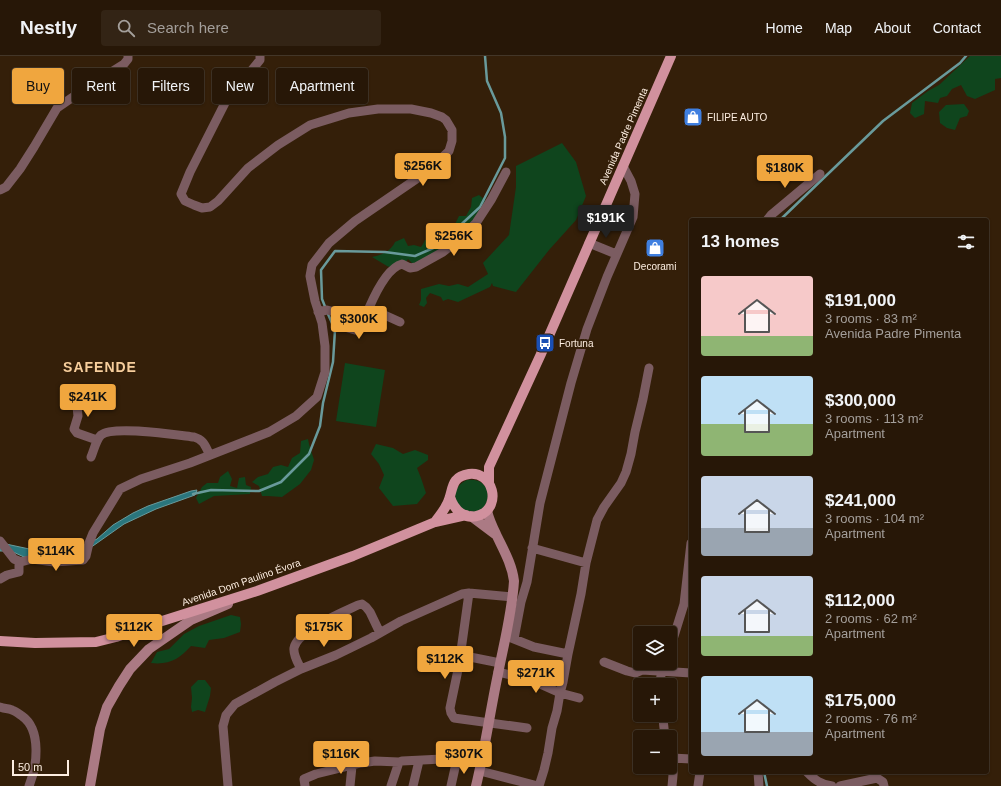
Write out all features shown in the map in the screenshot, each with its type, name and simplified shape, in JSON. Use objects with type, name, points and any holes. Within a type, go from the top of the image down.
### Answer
[{"type":"main road","name":"Avenida Padre Pimenta","points":[[489,467],[541,354],[671,56]]},
{"type":"main road","points":[[478,475],[489,467]]},
{"type":"main road","points":[[489,467],[489,482]]},
{"type":"main road","points":[[435,522],[447,505],[454,484],[458,478],[464,475],[478,475],[489,482],[492,488],[493,500],[487,511],[481,514],[469,516],[461,514],[456,509],[452,504],[450,497]]},
{"type":"main road","name":"Avenida Dom Paulino Évora","points":[[0,641],[96,642],[116,637],[164,620],[258,591],[353,556],[435,522],[469,516]]},
{"type":"street","points":[[0,190],[6,187],[20,169],[57,108],[124,64],[128,59],[128,56]]},
{"type":"street","points":[[18,560],[32,559],[54,562],[83,560],[93,533],[120,489],[141,479],[210,455],[269,432],[296,416],[316,397],[325,372],[325,346],[322,323],[314,301],[310,276],[312,265],[330,243],[355,221],[428,171],[449,150],[452,141],[452,130],[446,120],[442,117],[411,109],[378,109],[349,113],[310,125],[278,144],[248,168],[218,201],[210,207],[202,208],[185,201],[181,194],[190,172],[225,103],[260,60],[260,56]]},
{"type":"street","points":[[476,786],[483,757],[499,667],[526,588],[540,503],[571,383],[587,329],[616,254],[633,217],[635,194],[631,181],[623,166]]},
{"type":"street","points":[[318,312],[327,310],[335,312],[348,328],[355,330],[361,327],[367,317],[375,292],[387,275],[402,264],[410,268],[416,267],[443,252],[461,238],[476,223],[491,200],[506,172]]},
{"type":"street","points":[[769,218],[820,174]]},
{"type":"street","points":[[589,243],[616,254]]},
{"type":"street","points":[[369,308],[400,322]]},
{"type":"street","points":[[480,771],[538,786],[548,753],[586,563],[597,520],[621,483],[626,472],[649,368]]},
{"type":"street","points":[[76,397],[78,416],[74,429],[77,433],[97,440]]},
{"type":"street","points":[[91,457],[97,440],[106,432],[116,431],[144,431],[199,438],[203,441],[210,455]]},
{"type":"street","points":[[487,511],[496,535],[506,552],[513,574],[514,581],[510,638]]},
{"type":"street","points":[[469,516],[496,535]]},
{"type":"street","points":[[0,541],[18,560],[19,565],[19,572],[7,575],[0,579]]},
{"type":"street","points":[[532,548],[586,563]]},
{"type":"street","points":[[677,626],[684,604],[689,560]]},
{"type":"street","points":[[90,786],[100,729],[107,707],[130,669],[149,649],[191,620],[258,591]]},
{"type":"street","points":[[228,786],[223,726],[226,715],[236,704],[301,669],[336,655],[402,621],[457,596],[469,593],[512,597]]},
{"type":"street","points":[[469,593],[460,655],[450,708],[451,713],[454,718],[527,728]]},
{"type":"street","points":[[301,669],[294,653],[296,643],[311,628],[331,617],[362,604],[366,607],[380,633]]},
{"type":"street","points":[[510,638],[534,647],[568,654]]},
{"type":"street","points":[[460,655],[499,667],[560,693],[579,698]]},
{"type":"street","points":[[604,662],[635,673],[642,670]]},
{"type":"street","points":[[677,670],[689,673]]},
{"type":"street","points":[[0,707],[13,710],[24,718],[32,729],[36,742],[36,760],[29,786]]},
{"type":"street","points":[[305,786],[304,779],[316,774],[361,763],[375,761],[399,762],[483,757]]},
{"type":"street","points":[[677,757],[689,759]]},
{"type":"street","points":[[451,786],[457,758]]},
{"type":"street","points":[[413,786],[419,761]]},
{"type":"street","points":[[391,786],[399,762]]},
{"type":"street","points":[[350,786],[352,766]]},
{"type":"street","points":[[672,786],[673,774]]},
{"type":"street","points":[[698,786],[700,774]]},
{"type":"street","points":[[758,774],[759,786]]},
{"type":"street","points":[[809,774],[822,784],[832,786]]},
{"type":"street","points":[[840,786],[877,778],[883,782],[884,786]]},
{"type":"green space","points":[[970,56],[1001,56],[1001,78],[995,79],[995,90],[975,99],[967,96],[961,85],[952,89],[947,96],[940,98],[938,103],[925,101],[924,114],[915,118],[910,113],[912,103],[939,85]]},
{"type":"green space","points":[[964,104],[969,111],[967,116],[960,118],[955,130],[947,128],[940,123],[939,112],[946,105]]},
{"type":"green space","points":[[562,143],[576,162],[586,196],[576,220],[549,250],[516,292],[493,286],[492,283],[490,287],[458,302],[448,299],[443,301],[441,297],[430,293],[426,298],[427,303],[424,307],[419,305],[421,300],[421,289],[439,284],[449,286],[458,284],[468,287],[488,274],[483,263],[509,235],[516,187],[516,166]]},
{"type":"green space","points":[[479,195],[485,200],[484,206],[469,231],[460,231],[454,226],[459,216],[466,216],[471,207],[472,198]]},
{"type":"green space","points":[[442,228],[448,229],[456,241],[413,264],[408,259],[404,265],[394,269],[372,257],[386,252],[395,242],[404,238],[408,246],[414,245],[421,247],[425,240],[430,240],[435,233]]},
{"type":"green space","points":[[345,363],[385,370],[376,427],[336,421]]},
{"type":"green space","points":[[308,439],[314,460],[311,470],[300,484],[282,497],[262,496],[259,486],[252,482],[258,477],[268,474],[273,467],[281,465],[288,467],[292,458],[300,453],[301,441]]},
{"type":"green space","points":[[376,444],[393,448],[403,454],[415,450],[428,455],[428,460],[417,468],[426,493],[417,504],[393,506],[379,488],[384,475],[379,464],[371,454]]},
{"type":"green space","points":[[228,471],[232,479],[230,486],[237,488],[239,478],[245,477],[246,485],[251,487],[250,494],[214,496],[199,504],[196,498],[202,487],[207,483],[218,483],[220,477]]},
{"type":"green space","points":[[467,480],[478,481],[485,486],[488,493],[484,507],[478,512],[470,512],[458,506],[455,497],[456,491],[461,484]]},
{"type":"green space","points":[[231,615],[240,617],[240,632],[224,638],[209,640],[205,648],[191,646],[178,658],[169,662],[151,663],[157,652],[169,649],[184,634],[199,626]]},
{"type":"green space","points":[[198,680],[205,680],[211,688],[205,712],[198,710],[192,712],[191,687]]},
{"type":"water","points":[[197,490],[195,495],[156,509],[124,524],[90,548],[89,543],[97,539],[113,525],[133,513],[148,506]]},
{"type":"water","points":[[87,543],[84,551],[78,553],[61,555],[38,554],[39,550],[62,552],[78,550]]},
{"type":"water","points":[[0,544],[34,550],[33,557],[24,557],[11,551],[0,551]]},
{"type":"waterway","points":[[326,309],[322,299],[321,270],[335,251],[385,252],[415,256],[438,246],[480,207],[505,158],[505,137],[501,113],[487,81],[485,56]]},
{"type":"waterway","points":[[782,218],[883,121],[960,63],[966,56]]},
{"type":"waterway","points":[[193,494],[211,490],[259,491],[281,482],[309,454],[320,426],[323,403],[333,362],[335,330],[328,314]]},
{"type":"waterway","points":[[764,774],[767,786]]},
{"type":"place","name":"FILIPE AUTO","points":[[693,117]]},
{"type":"place","name":"Decorami","points":[[655,248]]},
{"type":"place","name":"Fortuna","points":[[545,343]]},
{"type":"district","name":"SAFENDE","points":[[100,367]]}]
